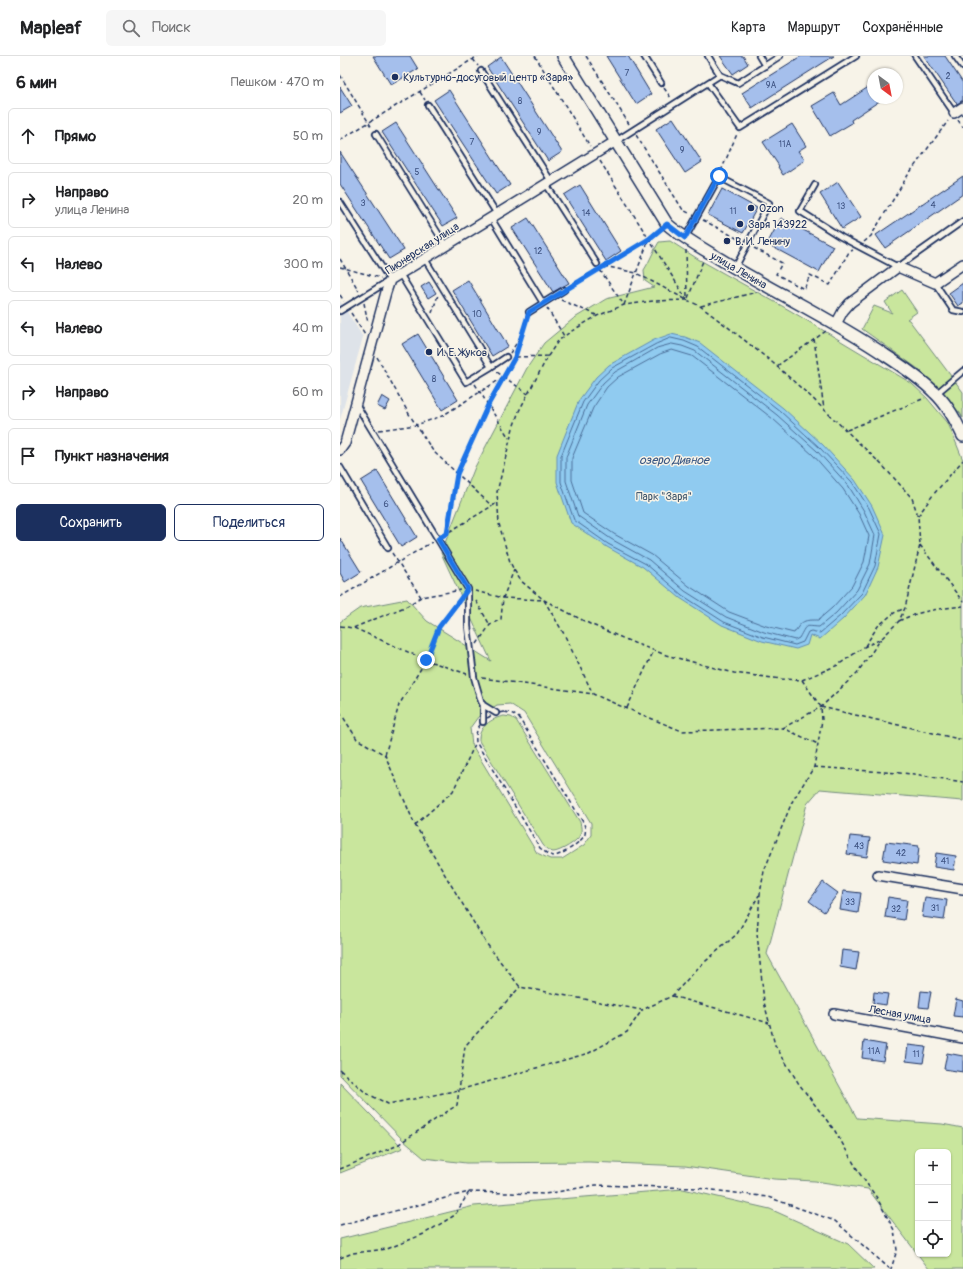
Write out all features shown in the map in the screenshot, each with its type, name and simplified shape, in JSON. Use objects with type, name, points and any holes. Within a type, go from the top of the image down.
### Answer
[{"type":"street","name":"улица Ленина","points":[[563,56],[667,224],[685,238],[735,268],[836,324],[868,343],[900,365],[936,394],[952,415],[963,436]]},
{"type":"street","points":[[954,113],[963,107]]},
{"type":"street","name":"Пионерская улица","points":[[340,450],[345,443],[390,280],[616,141]]},
{"type":"street","points":[[836,324],[843,311],[850,303],[898,267],[935,283],[963,264]]},
{"type":"street","points":[[878,875],[963,889]]},
{"type":"street","name":"Лесная улица","points":[[834,1014],[963,1038]]},
{"type":"lane","points":[[644,56],[661,83]]},
{"type":"lane","points":[[708,56],[720,75],[738,83],[780,56]]},
{"type":"lane","points":[[759,56],[765,66]]},
{"type":"lane","points":[[708,83],[740,128],[856,56]]},
{"type":"lane","points":[[915,56],[954,113]]},
{"type":"lane","points":[[955,56],[963,67]]},
{"type":"lane","points":[[481,71],[598,266]]},
{"type":"lane","points":[[616,141],[720,75]]},
{"type":"lane","points":[[428,105],[544,303]]},
{"type":"lane","points":[[376,134],[446,246]]},
{"type":"lane","points":[[685,238],[719,176],[769,203],[735,268]]},
{"type":"lane","points":[[815,185],[800,211],[841,237],[898,267],[963,221]]},
{"type":"lane","points":[[340,202],[390,280],[340,311]]},
{"type":"lane","points":[[425,259],[491,367]]},
{"type":"lane","points":[[400,274],[466,382],[506,357]]},
{"type":"lane","points":[[935,283],[953,310],[963,312]]},
{"type":"lane","points":[[529,312],[564,290]]},
{"type":"lane","points":[[936,394],[963,371]]},
{"type":"lane","points":[[356,404],[468,589],[468,626],[474,677],[480,701],[483,705],[496,713]]},
{"type":"lane","points":[[340,467],[388,548]]},
{"type":"lane","points":[[483,705],[483,722]]},
{"type":"path","points":[[340,140],[478,56]]},
{"type":"path","points":[[534,56],[687,300]]},
{"type":"path","points":[[340,75],[369,122]]},
{"type":"path","points":[[661,83],[674,104]]},
{"type":"path","points":[[420,92],[428,105]]},
{"type":"path","points":[[719,176],[740,128]]},
{"type":"path","points":[[598,266],[604,266],[649,239],[667,224]]},
{"type":"path","points":[[685,238],[687,300]]},
{"type":"path","points":[[624,305],[649,239]]},
{"type":"path","points":[[687,300],[708,251]]},
{"type":"path","points":[[598,266],[624,305]]},
{"type":"path","points":[[564,290],[598,266],[604,266],[636,274],[700,306],[776,366],[824,409],[883,466],[912,498],[918,516],[920,545],[904,608],[898,621],[881,639],[857,673],[820,707],[783,728]]},
{"type":"path","points":[[340,267],[390,280]]},
{"type":"path","points":[[772,276],[776,274]]},
{"type":"path","points":[[429,322],[442,286]]},
{"type":"path","points":[[700,306],[759,292]]},
{"type":"path","points":[[340,295],[372,345],[381,365],[409,414],[433,451],[492,506]]},
{"type":"path","points":[[554,297],[597,316]]},
{"type":"path","points":[[687,300],[653,301],[624,305],[597,316],[564,336],[558,341],[548,356],[519,411],[510,439],[497,492],[499,524],[510,562],[514,570],[521,580],[544,600],[590,624],[654,650],[734,673],[802,680],[838,666],[864,648],[881,639]]},
{"type":"path","points":[[544,303],[564,336]]},
{"type":"path","points":[[447,533],[457,474],[488,405],[515,357],[529,312]]},
{"type":"path","points":[[776,366],[836,324]]},
{"type":"path","points":[[506,357],[522,337]]},
{"type":"path","points":[[814,339],[824,409]]},
{"type":"path","points":[[506,357],[548,356]]},
{"type":"path","points":[[491,367],[528,394]]},
{"type":"path","points":[[372,431],[416,425],[442,416],[504,377]]},
{"type":"path","points":[[471,379],[510,439]]},
{"type":"path","points":[[846,430],[936,394]]},
{"type":"path","points":[[918,516],[933,495],[963,460]]},
{"type":"path","points":[[340,592],[341,597],[497,503]]},
{"type":"path","points":[[920,545],[963,602]]},
{"type":"path","points":[[388,548],[421,597]]},
{"type":"path","points":[[471,652],[490,626],[501,619],[503,598],[514,570]]},
{"type":"path","points":[[340,626],[353,628],[407,606],[421,597],[468,589],[503,598],[544,600]]},
{"type":"path","points":[[468,589],[490,626]]},
{"type":"path","points":[[385,755],[399,705],[426,660],[439,627],[468,589]]},
{"type":"path","points":[[544,600],[564,634],[593,694],[682,731],[783,728],[818,744]]},
{"type":"path","points":[[898,621],[910,615],[924,611],[963,606]]},
{"type":"path","points":[[864,648],[878,626],[894,613],[904,608]]},
{"type":"path","points":[[626,709],[654,650]]},
{"type":"path","points":[[340,1225],[469,1192],[545,1194],[596,1185],[697,1188],[768,1197],[835,1221],[891,1269],[897,1250],[894,1230],[877,1198],[860,1174],[835,1131],[795,1077],[775,1045],[764,1002],[757,933],[760,894],[764,871],[792,802],[814,767],[822,720],[820,707],[802,680]]},
{"type":"path","points":[[820,707],[963,740]]},
{"type":"path","points":[[340,712],[357,739],[385,755],[416,825],[486,943],[520,987],[642,1010]]},
{"type":"path","points":[[416,825],[453,791],[476,742],[478,728],[483,722],[496,713],[505,712],[519,718],[584,822],[586,829],[585,836],[581,841],[559,855],[552,856],[540,848],[476,742]]},
{"type":"path","points":[[814,767],[914,774],[963,782]]},
{"type":"path","points":[[340,1070],[366,1093],[388,1104],[459,1090],[589,1053],[627,1032],[642,1010],[672,996],[699,967],[737,934],[760,894]]},
{"type":"path","points":[[340,1169],[396,1146],[457,1105],[465,1046],[520,987]]},
{"type":"path","points":[[672,996],[770,1023]]},
{"type":"path","points":[[340,1258],[353,1253],[387,1249],[424,1234],[455,1215],[469,1192]]},
{"type":"shaded area","points":[[340,301],[363,337],[340,420]]},
{"type":"green space","name":"Парк \"Заря\"","points":[[670,241],[698,259],[791,311],[911,383],[927,398],[948,423],[963,460],[963,801],[820,789],[807,804],[767,954],[857,1118],[942,1124],[963,1128],[963,1269],[929,1269],[920,1257],[951,1257],[951,1149],[915,1149],[915,1251],[868,1189],[815,1181],[774,1179],[685,1166],[589,1162],[466,1163],[424,1158],[404,1141],[340,1075],[340,622],[360,608],[407,599],[427,621],[491,661],[441,553],[475,467],[527,368],[544,343],[573,319],[606,299],[654,287],[645,281],[644,270],[659,242]],"holes":[[[510,704],[524,713],[591,823],[591,835],[584,845],[562,859],[550,859],[537,853],[472,745],[470,728],[478,717],[497,705]]]},
{"type":"green space","points":[[902,290],[917,312],[907,319],[963,392],[963,418],[921,371],[862,329],[874,306],[892,313],[885,302]]},
{"type":"green space","points":[[504,716],[511,717],[516,720],[580,822],[581,830],[579,837],[572,843],[556,852],[546,849],[543,845],[479,741],[479,736],[483,727],[491,721]]},
{"type":"green space","points":[[340,1083],[403,1148],[340,1173]]},
{"type":"green space","points":[[683,1189],[770,1209],[848,1244],[874,1269],[340,1269],[340,1239],[474,1206]]},
{"type":"water","name":"озеро Дивное","points":[[671,334],[685,337],[700,343],[783,408],[823,445],[855,480],[872,506],[885,535],[878,567],[865,595],[843,619],[820,639],[810,635],[807,645],[796,649],[762,641],[722,625],[680,598],[643,567],[607,547],[571,523],[557,482],[557,455],[579,400],[596,377],[609,365],[654,340]]},
{"type":"building","name":"Культурно-досуговый центр «Заря»","points":[[373,56],[410,56],[418,69],[391,85]]},
{"type":"building","points":[[606,56],[628,56],[651,94],[636,104]]},
{"type":"building","points":[[720,56],[743,56],[748,64],[733,74]]},
{"type":"building","points":[[801,56],[834,56],[752,108],[742,93]]},
{"type":"building","points":[[924,56],[945,56],[963,83],[963,100],[957,104]]},
{"type":"building","points":[[501,57],[562,152],[548,161],[487,67]]},
{"type":"building","points":[[340,87],[352,106],[340,113]]},
{"type":"building","points":[[867,88],[867,104],[875,104],[851,120],[852,123],[830,136],[812,106],[834,93],[841,105]]},
{"type":"building","points":[[449,90],[510,185],[496,194],[434,100]]},
{"type":"building","points":[[673,118],[702,162],[685,173],[656,129]]},
{"type":"building","points":[[396,123],[457,218],[443,226],[382,132]]},
{"type":"building","points":[[792,124],[806,146],[798,151],[805,160],[783,175],[778,167],[779,166],[763,142]]},
{"type":"building","points":[[340,152],[404,250],[389,259],[340,184]]},
{"type":"building","points":[[963,176],[963,194],[885,248],[876,235]]},
{"type":"building","points":[[838,182],[861,217],[842,229],[820,194]]},
{"type":"building","points":[[580,185],[621,251],[606,261],[564,195]]},
{"type":"building","points":[[722,189],[757,208],[743,233],[708,215]]},
{"type":"building","points":[[528,218],[569,283],[553,292],[512,228]]},
{"type":"building","points":[[781,218],[833,246],[819,272],[767,244]]},
{"type":"building","points":[[468,280],[508,346],[492,356],[452,290]]},
{"type":"building","points":[[429,282],[436,293],[428,298],[421,287]]},
{"type":"building","points":[[963,283],[963,303],[958,306],[949,293]]},
{"type":"building","points":[[418,334],[458,400],[442,410],[402,344]]},
{"type":"building","points":[[382,396],[390,401],[385,410],[377,406]]},
{"type":"building","points":[[377,471],[417,537],[401,547],[361,481]]},
{"type":"building","points":[[340,538],[361,572],[345,582],[340,573]]},
{"type":"building","points":[[850,836],[870,838],[867,857],[847,854]]},
{"type":"building","points":[[886,842],[919,846],[917,865],[883,860]]},
{"type":"building","points":[[936,853],[956,856],[954,870],[934,867]]},
{"type":"building","points":[[823,882],[838,893],[824,912],[809,901]]},
{"type":"building","points":[[843,891],[861,893],[858,913],[840,910]]},
{"type":"building","points":[[888,897],[907,900],[904,920],[885,917]]},
{"type":"building","points":[[925,897],[947,900],[944,920],[922,917]]},
{"type":"building","points":[[842,950],[859,952],[856,970],[840,967]]},
{"type":"building","points":[[921,991],[931,992],[928,1008],[919,1007]]},
{"type":"building","points":[[874,992],[888,994],[886,1005],[873,1003]]},
{"type":"building","points":[[956,999],[963,1001],[963,1017],[953,1016]]},
{"type":"building","points":[[864,1041],[886,1045],[883,1061],[862,1058]]},
{"type":"building","points":[[908,1045],[926,1047],[923,1063],[906,1061]]},
{"type":"building","points":[[947,1053],[963,1056],[963,1072],[944,1069]]},
{"type":"place","name":"Культурно-досуговый центр «Заря»","points":[[395,77]]},
{"type":"place","name":"Ozon","points":[[751,208]]},
{"type":"place","name":"Заря 143922","points":[[740,224]]},
{"type":"place","name":"В. И. Ленину","points":[[727,241]]},
{"type":"place","name":"И. Е. Жуков","points":[[429,352]]},
{"type":"route","points":[[426,660],[439,627],[468,589],[438,539],[447,533],[457,474],[488,405],[515,357],[529,312],[649,239],[667,224],[685,238],[719,176]]}]
